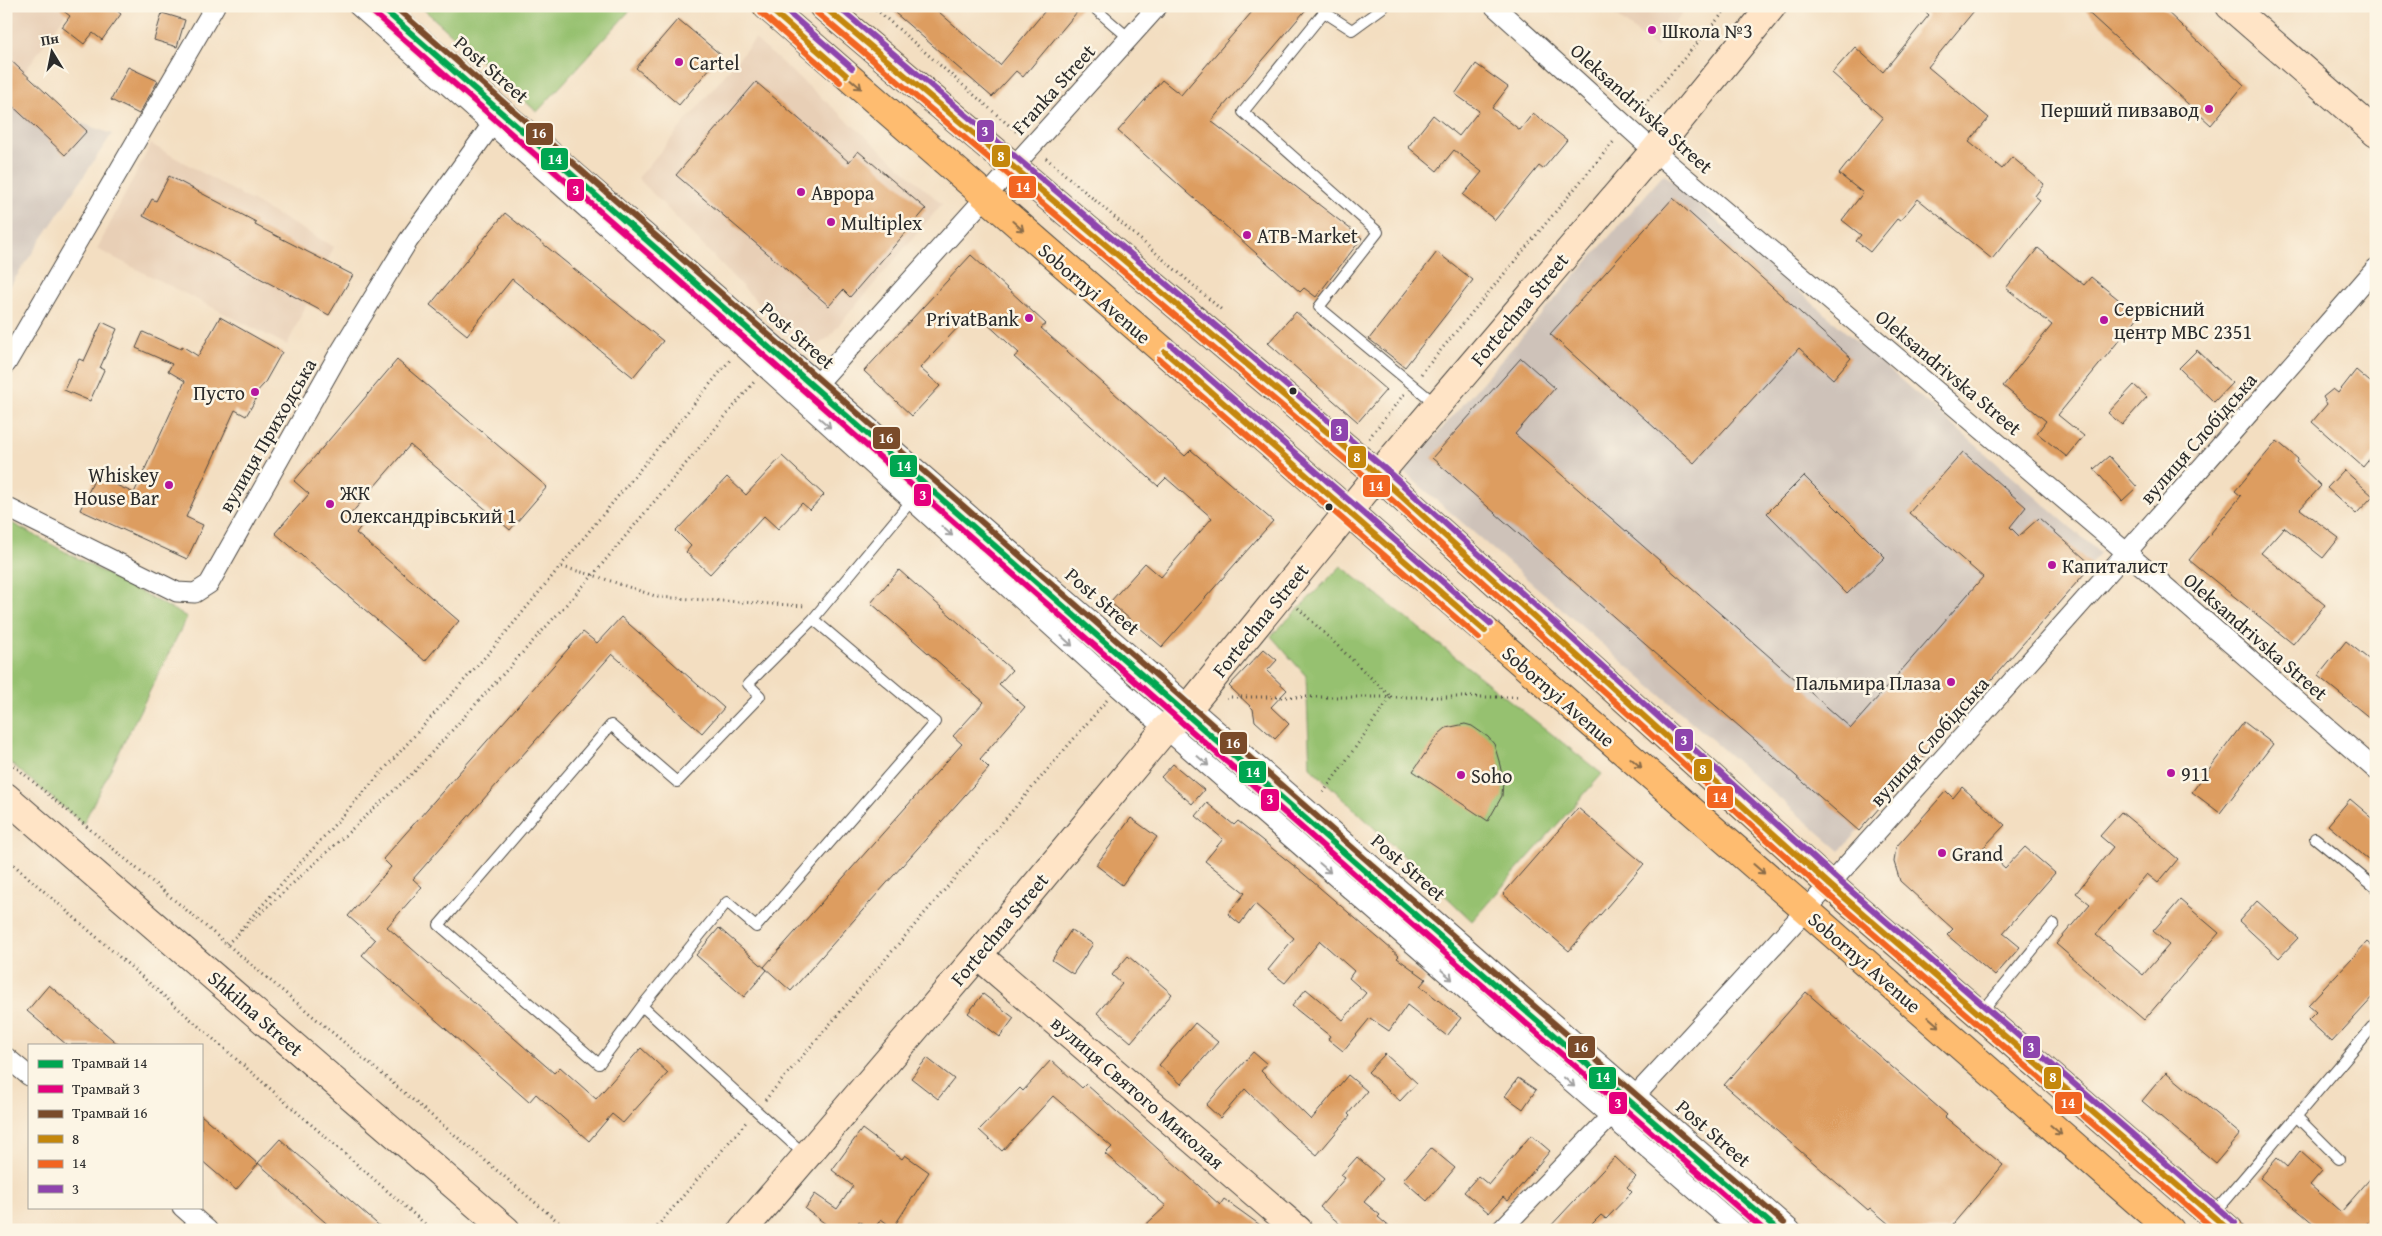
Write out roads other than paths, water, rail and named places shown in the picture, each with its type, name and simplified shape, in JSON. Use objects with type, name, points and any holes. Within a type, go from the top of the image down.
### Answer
[{"type":"main road","name":"Sobornyi Avenue","points":[[766,6],[1808,911],[2170,1230]]},
{"type":"main road","name":"Sobornyi Avenue","points":[[823,6],[1378,475],[1830,885],[2221,1222]]},
{"type":"main road","name":"Fortechna Street","points":[[743,1230],[978,955],[1166,728],[1190,706],[1378,475],[1654,151],[1772,6]]},
{"type":"main road","points":[[2230,6],[2376,133]]},
{"type":"main road","name":"Shkilna Street","points":[[6,797],[506,1230]]},
{"type":"main road","name":"вулиця Святого Миколая","points":[[978,955],[1298,1230]]},
{"type":"street","points":[[6,364],[215,6]]},
{"type":"street","points":[[358,6],[493,123],[742,346],[801,402],[1118,687],[1741,1230]]},
{"type":"street","name":"Post Street","points":[[385,6],[1791,1230]]},
{"type":"street","name":"Franka Street","points":[[801,402],[1158,6]]},
{"type":"street","name":"Oleksandrivska Street","points":[[1494,6],[1654,151],[2127,553],[2376,770]]},
{"type":"street","name":"вулиця Приходська","points":[[6,507],[177,592],[195,594],[209,584],[337,357],[408,241],[493,123]]},
{"type":"street","name":"вулиця Слобідська","points":[[1501,1230],[1610,1117],[1636,1095],[1808,911],[2127,553],[2376,268]]},
{"type":"street","points":[[6,1057],[28,1075]]},
{"type":"street","points":[[183,1208],[208,1230]]},
{"type":"lane","points":[[1092,6],[1129,38]]},
{"type":"lane","points":[[1385,6],[1352,30],[1324,12],[1243,112],[1378,232],[1319,306],[1437,405]]},
{"type":"lane","points":[[812,620],[935,722],[756,927],[727,902],[642,1006],[598,1064],[439,925],[612,725],[677,782],[760,696],[748,684],[812,620],[912,500]]},
{"type":"lane","points":[[2315,838],[2376,888]]},
{"type":"lane","points":[[1980,1014],[2054,924]]},
{"type":"lane","points":[[642,1006],[806,1156]]},
{"type":"lane","points":[[2221,1222],[2296,1116],[2376,1023]]},
{"type":"lane","points":[[2296,1116],[2339,1160]]},
{"type":"tram line","name":"14","points":[[380,6],[1405,906],[1778,1230]]},
{"type":"tram line","name":"16","points":[[394,6],[1411,899],[1784,1223]]},
{"type":"tram line","name":"3","points":[[374,13],[1399,913],[1764,1230]]},
{"type":"place","name":"Школа №3","points":[[1652,30]]},
{"type":"place","name":"Cartel","points":[[679,62]]},
{"type":"place","name":"Перший пивзавод","points":[[2209,109]]},
{"type":"place","name":"Аврора","points":[[801,192]]},
{"type":"place","name":"Multiplex","points":[[831,222]]},
{"type":"place","name":"ATB-Market","points":[[1247,235]]},
{"type":"place","name":"PrivatBank","points":[[1029,318]]},
{"type":"place","name":"Сервісний центр МВС 2351","points":[[2104,320]]},
{"type":"place","name":"Пусто","points":[[255,392]]},
{"type":"place","name":"Whiskey House Bar","points":[[169,485]]},
{"type":"place","name":"ЖК Олександрівський 1","points":[[330,504]]},
{"type":"place","name":"Капиталист","points":[[2052,565]]},
{"type":"place","name":"Пальмира Плаза","points":[[1951,682]]},
{"type":"place","name":"911","points":[[2171,773]]},
{"type":"place","name":"Soho","points":[[1461,775]]},
{"type":"place","name":"Grand","points":[[1942,853]]}]
